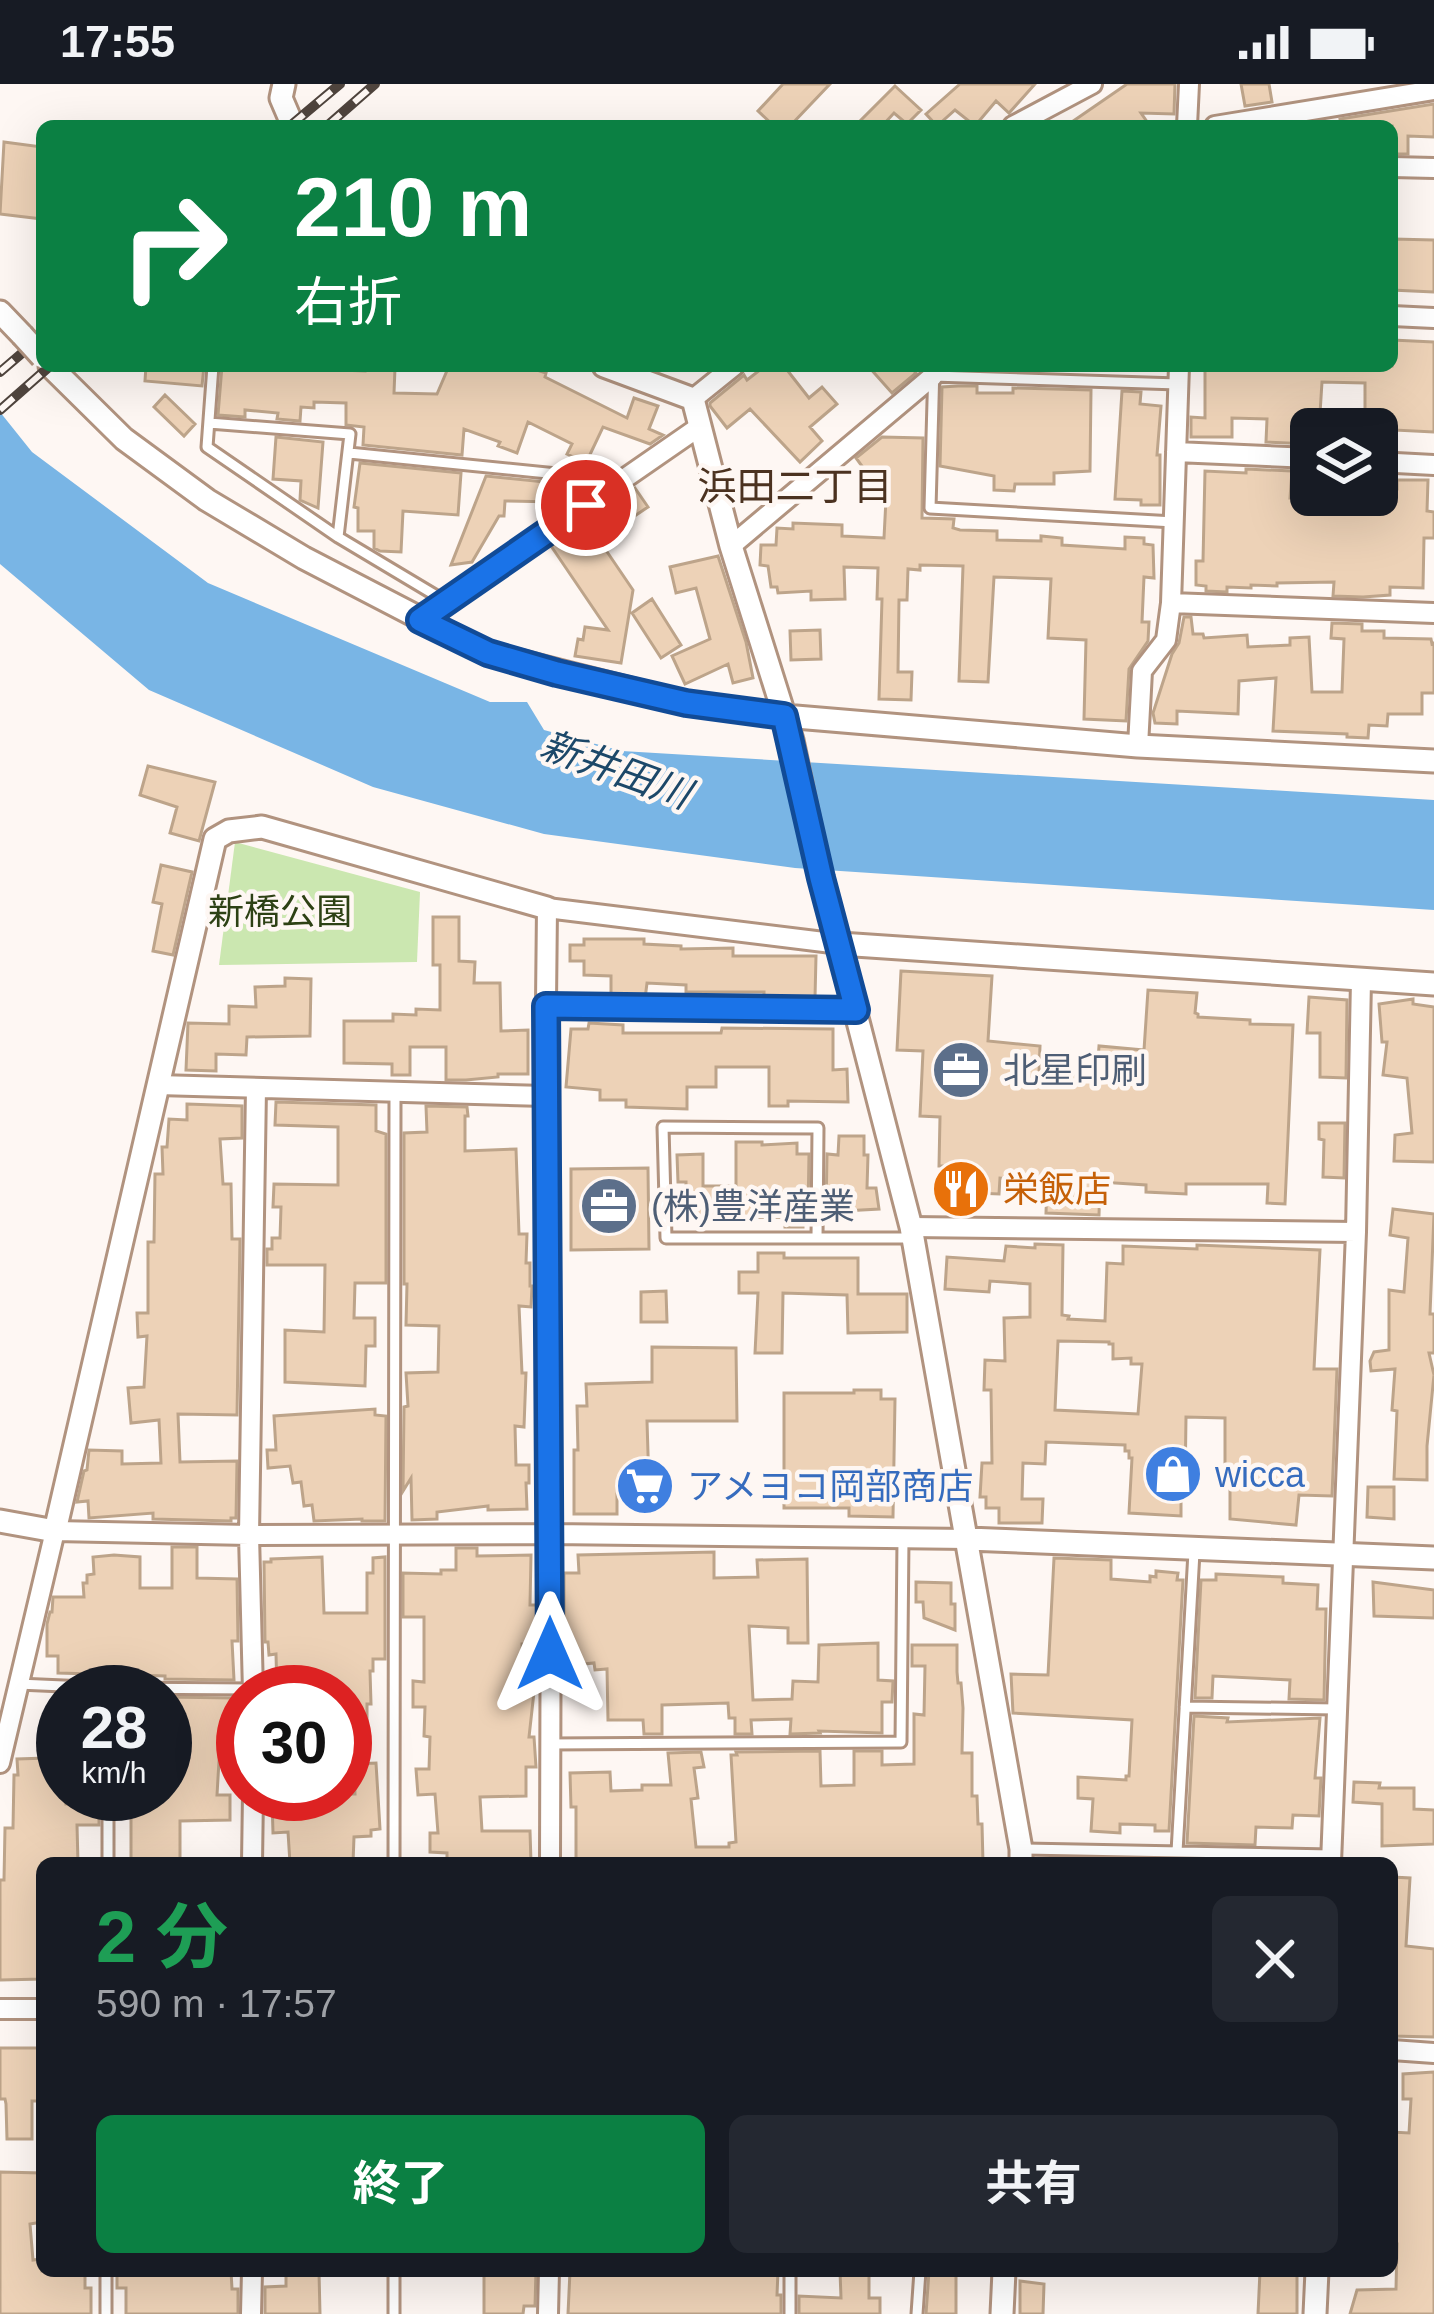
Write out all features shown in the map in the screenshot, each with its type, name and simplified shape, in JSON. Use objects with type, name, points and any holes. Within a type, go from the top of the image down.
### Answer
[{"type":"street","points":[[284,84],[281,98],[290,120]]},
{"type":"street","points":[[1024,120],[1092,84]]},
{"type":"street","points":[[1187,120],[1189,84]]},
{"type":"street","points":[[1252,120],[1434,90]]},
{"type":"street","points":[[1398,167],[1434,169]]},
{"type":"street","points":[[0,312],[36,350]]},
{"type":"street","points":[[1398,316],[1434,318]]},
{"type":"street","points":[[56,372],[124,439],[207,500],[420,620],[488,653],[557,673],[686,703],[784,716],[1138,746],[1434,760]]},
{"type":"street","points":[[620,372],[693,399]]},
{"type":"street","points":[[693,399],[727,372]]},
{"type":"street","points":[[731,546],[932,372]]},
{"type":"street","points":[[1138,746],[1142,670],[1166,640],[1171,603],[1179,375]]},
{"type":"street","points":[[693,399],[731,546],[792,740],[821,878],[912,1232],[1021,1856]]},
{"type":"street","points":[[420,620],[699,427]]},
{"type":"street","points":[[1176,452],[1290,457]]},
{"type":"street","points":[[1398,463],[1434,465]]},
{"type":"street","points":[[1171,603],[1434,614]]},
{"type":"street","points":[[0,1763],[215,838],[229,831],[262,827],[547,908],[839,944],[1434,984]]},
{"type":"street","points":[[547,908],[550,1857]]},
{"type":"street","points":[[1331,1857],[1361,980]]},
{"type":"street","points":[[158,1085],[545,1096]]},
{"type":"street","points":[[252,1665],[249,1535],[256,1088]]},
{"type":"street","points":[[912,1232],[1356,1232]]},
{"type":"street","points":[[0,1521],[55,1531],[968,1539],[1434,1558]]},
{"type":"street","points":[[252,1857],[253,1821]]},
{"type":"street","points":[[0,2009],[36,2009]]},
{"type":"street","points":[[1398,2050],[1434,2053]]},
{"type":"street","points":[[251,2277],[251,2314]]},
{"type":"street","points":[[548,2314],[549,2277]]},
{"type":"street","points":[[1002,2314],[1004,2277]]},
{"type":"street","points":[[1315,2314],[1317,2277]]},
{"type":"lane","points":[[213,372],[207,447],[338,537],[445,601]]},
{"type":"lane","points":[[933,372],[931,508],[1174,522]]},
{"type":"lane","points":[[994,372],[1179,375]]},
{"type":"lane","points":[[209,423],[350,434],[338,537]]},
{"type":"lane","points":[[349,453],[621,481]]},
{"type":"lane","points":[[546,1006],[856,1010]]},
{"type":"lane","points":[[394,1857],[395,1092]]},
{"type":"lane","points":[[817,1237],[818,1128],[663,1127],[666,1238],[817,1237],[912,1232]]},
{"type":"lane","points":[[549,1744],[901,1742],[903,1539]]},
{"type":"lane","points":[[1177,1852],[1194,1548]]},
{"type":"lane","points":[[18,1684],[36,1685]]},
{"type":"lane","points":[[1185,1707],[1336,1709]]},
{"type":"lane","points":[[108,1821],[108,1857]]},
{"type":"lane","points":[[1021,1856],[1177,1852],[1287,1857]]},
{"type":"lane","points":[[106,2277],[106,2314]]},
{"type":"lane","points":[[394,2277],[394,2314]]},
{"type":"lane","points":[[790,2277],[790,2314]]},
{"type":"lane","points":[[916,2314],[919,2277]]},
{"type":"green space","name":"新橋公園","points":[[235,842],[420,892],[417,962],[219,965]]},
{"type":"water","name":"新井田川","points":[[0,412],[32,452],[208,583],[490,702],[527,702],[544,730],[622,751],[1434,800],[1434,910],[795,868],[544,834],[373,787],[149,690],[0,564]]},
{"type":"building","points":[[783,84],[830,84],[796,120],[768,120],[758,111]]},
{"type":"building","points":[[960,84],[1035,84],[1009,113],[996,101],[980,120],[968,120],[955,110],[944,120],[932,120],[926,114]]},
{"type":"building","points":[[1127,84],[1175,84],[1174,114],[1141,113],[1146,120],[1075,120]]},
{"type":"building","points":[[1241,84],[1269,84],[1272,102],[1245,106]]},
{"type":"building","points":[[895,86],[921,110],[911,120],[894,113],[888,120],[861,120]]},
{"type":"building","points":[[1434,104],[1434,137],[1408,136],[1408,154],[1398,154],[1398,120],[1340,119]]},
{"type":"building","points":[[4,142],[36,146],[36,218],[0,214]]},
{"type":"building","points":[[1398,239],[1434,240],[1434,292],[1398,290]]},
{"type":"building","points":[[1398,340],[1434,342],[1434,432],[1398,430],[1398,408],[1365,408],[1365,383],[1322,382],[1320,408],[1290,408],[1290,443],[1266,442],[1267,419],[1232,418],[1232,437],[1191,437],[1191,417],[1205,418],[1205,372],[1398,372]]},
{"type":"building","points":[[146,372],[203,372],[202,386],[145,381]]},
{"type":"building","points":[[222,372],[395,372],[394,393],[437,394],[446,372],[543,372],[627,418],[634,398],[658,406],[649,429],[663,435],[650,444],[603,427],[586,463],[567,454],[572,444],[528,422],[517,453],[464,429],[462,455],[363,445],[364,427],[346,425],[346,403],[314,402],[314,408],[301,407],[300,421],[245,410],[245,417],[218,415]]},
{"type":"building","points":[[757,372],[789,372],[809,398],[822,387],[837,404],[810,427],[822,441],[800,462],[750,409],[727,428],[710,406],[744,375],[747,380]]},
{"type":"building","points":[[873,372],[915,372],[916,373],[892,393]]},
{"type":"building","points":[[977,386],[977,393],[1013,393],[1013,388],[1091,390],[1090,471],[1054,473],[1054,484],[1015,484],[1014,491],[994,490],[994,476],[940,466],[942,387]]},
{"type":"building","points":[[1122,391],[1141,392],[1140,404],[1161,406],[1160,505],[1115,499]]},
{"type":"building","points":[[165,395],[195,424],[184,436],[154,407]]},
{"type":"building","points":[[276,437],[323,442],[318,508],[300,500],[301,481],[273,479]]},
{"type":"building","points":[[882,437],[923,438],[922,518],[954,519],[953,528],[960,530],[997,531],[997,540],[1041,541],[1041,536],[1062,538],[1062,545],[1125,549],[1125,537],[1144,538],[1144,544],[1153,545],[1154,578],[1144,577],[1142,622],[1149,622],[1148,641],[1129,669],[1126,721],[1084,719],[1086,640],[1048,638],[1051,579],[994,577],[988,682],[959,681],[963,566],[908,569],[907,600],[899,600],[898,672],[912,672],[911,700],[879,699],[882,599],[877,599],[878,568],[844,567],[845,599],[811,600],[811,591],[778,593],[777,587],[771,587],[768,566],[760,565],[761,545],[776,545],[777,528],[793,529],[793,523],[842,525],[842,536],[884,538],[886,499],[856,458]]},
{"type":"building","points":[[360,463],[461,473],[458,515],[403,511],[401,552],[374,548],[374,531],[358,531],[358,508],[354,507]]},
{"type":"building","points":[[1246,469],[1290,471],[1290,516],[1398,516],[1398,480],[1428,480],[1427,511],[1434,512],[1434,538],[1424,538],[1423,588],[1390,587],[1390,595],[1363,597],[1333,596],[1334,582],[1227,587],[1227,592],[1206,591],[1206,586],[1196,585],[1196,561],[1203,561],[1205,471],[1246,473]]},
{"type":"building","points":[[486,476],[555,483],[555,502],[505,501],[504,516],[499,516],[472,562],[451,565]]},
{"type":"building","points":[[635,488],[648,507],[599,540],[633,590],[621,663],[575,656],[585,627],[608,630],[551,546]]},
{"type":"building","points":[[718,556],[753,678],[733,683],[728,664],[685,684],[672,656],[710,639],[696,588],[676,593],[670,567]]},
{"type":"building","points":[[652,599],[681,645],[661,658],[632,613]]},
{"type":"building","points":[[1184,617],[1191,617],[1193,634],[1204,638],[1247,635],[1248,647],[1290,645],[1290,638],[1309,637],[1312,692],[1342,692],[1344,639],[1331,638],[1332,623],[1362,624],[1362,631],[1384,631],[1384,638],[1431,639],[1434,693],[1422,693],[1422,714],[1388,714],[1387,726],[1369,725],[1368,738],[1273,731],[1276,678],[1239,681],[1238,714],[1177,711],[1177,724],[1155,723],[1153,713]]},
{"type":"building","points":[[820,630],[821,659],[791,660],[790,631]]},
{"type":"building","points":[[148,766],[215,782],[199,841],[170,833],[177,807],[140,795]]},
{"type":"building","points":[[161,865],[192,872],[173,955],[153,951],[162,904],[153,902]]},
{"type":"building","points":[[433,917],[459,917],[459,961],[475,962],[474,983],[500,983],[501,1031],[528,1030],[528,1074],[446,1080],[446,1047],[410,1047],[410,1075],[392,1075],[392,1064],[344,1063],[344,1021],[393,1021],[393,1014],[440,1010],[440,965],[433,965]]},
{"type":"building","points":[[584,939],[644,939],[644,944],[681,949],[733,948],[733,956],[816,956],[815,998],[764,998],[764,992],[686,992],[686,985],[647,983],[645,999],[611,999],[611,976],[584,975],[584,961],[570,961],[570,945],[584,945]]},
{"type":"building","points":[[901,971],[992,976],[988,1041],[1040,1046],[1039,1073],[1097,1075],[1099,1046],[1144,1050],[1148,990],[1197,993],[1198,1017],[1293,1025],[1285,1204],[1267,1203],[1268,1184],[1186,1184],[1186,1194],[1100,1182],[1099,1215],[1046,1213],[1047,1181],[1000,1178],[999,1194],[975,1193],[974,1207],[946,1206],[947,1166],[939,1166],[940,1117],[920,1116],[923,1051],[897,1050]]},
{"type":"building","points":[[285,978],[311,979],[310,1036],[247,1037],[246,1055],[216,1054],[216,1071],[186,1070],[188,1023],[229,1024],[229,1006],[256,1007],[255,987],[285,986]]},
{"type":"building","points":[[1309,997],[1347,1000],[1346,1078],[1320,1077],[1320,1033],[1307,1033]]},
{"type":"building","points":[[1413,999],[1413,1004],[1434,1007],[1434,1162],[1394,1161],[1395,1135],[1412,1133],[1407,1078],[1383,1075],[1387,1042],[1382,1042],[1379,1004]]},
{"type":"building","points":[[589,1023],[623,1025],[623,1033],[833,1029],[833,1070],[847,1069],[848,1102],[788,1101],[788,1106],[769,1106],[769,1067],[716,1067],[716,1087],[687,1087],[687,1109],[626,1107],[626,1100],[600,1100],[600,1090],[566,1087],[571,1029],[588,1029]]},
{"type":"building","points":[[276,1102],[376,1105],[376,1131],[386,1134],[386,1283],[355,1283],[354,1318],[375,1318],[375,1346],[366,1346],[365,1386],[285,1382],[285,1330],[324,1332],[325,1265],[267,1265],[272,1238],[280,1238],[281,1207],[273,1207],[274,1184],[338,1185],[338,1127],[275,1125]]},
{"type":"building","points":[[187,1104],[242,1106],[242,1138],[220,1139],[223,1184],[231,1184],[232,1239],[240,1239],[237,1415],[178,1414],[180,1462],[237,1461],[236,1518],[153,1519],[153,1513],[89,1518],[88,1501],[77,1502],[89,1450],[122,1451],[122,1464],[161,1463],[159,1420],[131,1423],[128,1388],[144,1387],[147,1336],[138,1337],[137,1313],[148,1313],[155,1174],[163,1174],[162,1147],[167,1147],[169,1119],[187,1120]]},
{"type":"building","points":[[426,1106],[467,1107],[465,1151],[516,1149],[519,1234],[527,1234],[526,1263],[530,1263],[532,1286],[531,1307],[519,1306],[522,1373],[526,1373],[524,1427],[515,1426],[516,1465],[529,1465],[527,1509],[488,1510],[488,1506],[412,1520],[411,1478],[403,1491],[406,1373],[438,1372],[439,1326],[406,1325],[404,1284],[404,1133],[427,1132]]},
{"type":"building","points":[[1319,1123],[1345,1123],[1344,1178],[1323,1177],[1324,1140],[1319,1139]]},
{"type":"building","points":[[839,1136],[864,1136],[867,1188],[876,1188],[879,1209],[826,1212],[827,1154],[838,1155]]},
{"type":"building","points":[[736,1142],[797,1143],[797,1154],[809,1154],[808,1212],[803,1212],[803,1227],[785,1227],[785,1217],[686,1218],[686,1182],[678,1182],[677,1155],[703,1154],[703,1186],[736,1186]]},
{"type":"building","points":[[648,1168],[649,1249],[571,1250],[571,1169]]},
{"type":"building","points":[[1393,1209],[1434,1214],[1430,1314],[1434,1314],[1434,1353],[1429,1353],[1434,1375],[1427,1480],[1394,1479],[1395,1369],[1371,1371],[1374,1352],[1389,1350],[1389,1290],[1404,1292],[1408,1238],[1390,1235]]},
{"type":"building","points":[[1035,1244],[1063,1245],[1062,1315],[1105,1321],[1107,1263],[1123,1264],[1123,1246],[1320,1250],[1314,1369],[1337,1369],[1332,1496],[1299,1495],[1296,1525],[1230,1519],[1225,1418],[1186,1417],[1181,1516],[1129,1513],[1132,1458],[1125,1445],[1046,1442],[1045,1464],[1023,1463],[1022,1499],[1043,1499],[1042,1523],[999,1523],[999,1508],[986,1508],[986,1497],[980,1497],[982,1463],[992,1463],[991,1390],[984,1390],[985,1360],[1005,1361],[1004,1318],[1030,1317],[1030,1284],[990,1281],[989,1292],[945,1289],[947,1257],[1004,1261],[1006,1246],[1035,1248]],"holes":[[[1058,1341],[1109,1342],[1113,1359],[1131,1358],[1131,1364],[1142,1364],[1138,1414],[1055,1410]]]},
{"type":"building","points":[[758,1253],[784,1253],[784,1258],[858,1258],[858,1294],[907,1294],[907,1332],[848,1333],[847,1295],[783,1293],[782,1353],[755,1353],[758,1293],[739,1293],[739,1272],[758,1272]]},
{"type":"building","points":[[666,1291],[667,1322],[641,1322],[641,1292]]},
{"type":"building","points":[[652,1347],[736,1348],[737,1421],[647,1421],[649,1485],[617,1486],[617,1514],[574,1514],[577,1406],[587,1406],[586,1384],[652,1382]]},
{"type":"building","points":[[881,1390],[881,1399],[895,1399],[893,1517],[849,1516],[849,1508],[784,1508],[784,1393]]},
{"type":"building","points":[[375,1409],[375,1415],[386,1416],[385,1521],[314,1521],[312,1505],[304,1506],[301,1482],[293,1483],[290,1466],[268,1468],[267,1450],[276,1450],[274,1416]]},
{"type":"building","points":[[1368,1487],[1394,1487],[1394,1519],[1367,1517]]},
{"type":"building","points":[[172,1547],[197,1547],[197,1578],[237,1579],[238,1641],[232,1641],[233,1665],[216,1665],[216,1680],[192,1679],[192,1665],[58,1665],[58,1656],[47,1656],[53,1597],[84,1597],[83,1583],[87,1575],[94,1574],[93,1557],[140,1557],[140,1588],[172,1588]]},
{"type":"building","points":[[456,1548],[477,1548],[477,1556],[531,1555],[530,1605],[537,1605],[537,1644],[522,1644],[523,1683],[535,1683],[529,1737],[534,1737],[536,1767],[526,1767],[526,1796],[480,1797],[482,1831],[530,1831],[531,1857],[447,1857],[447,1853],[430,1852],[430,1833],[438,1833],[435,1794],[418,1795],[416,1769],[429,1769],[430,1737],[424,1736],[425,1707],[413,1707],[413,1681],[424,1682],[424,1617],[403,1617],[403,1573],[456,1570]]},
{"type":"building","points":[[714,1552],[714,1578],[758,1577],[757,1560],[807,1559],[808,1643],[788,1643],[788,1628],[749,1626],[753,1700],[792,1699],[793,1681],[818,1682],[819,1645],[878,1643],[878,1680],[893,1681],[892,1702],[882,1702],[882,1733],[790,1734],[791,1719],[751,1720],[752,1734],[735,1734],[728,1703],[662,1705],[662,1734],[644,1734],[643,1720],[608,1720],[607,1669],[595,1670],[594,1663],[564,1666],[564,1573],[579,1573],[578,1555]]},
{"type":"building","points":[[322,1557],[324,1613],[367,1613],[367,1573],[373,1573],[373,1558],[385,1557],[385,1659],[373,1659],[373,1671],[372,1665],[276,1665],[276,1654],[269,1655],[265,1642],[264,1562]]},
{"type":"building","points":[[1054,1558],[1111,1560],[1111,1579],[1150,1582],[1156,1571],[1178,1573],[1177,1580],[1183,1580],[1169,1831],[1155,1831],[1155,1825],[1120,1824],[1120,1833],[1091,1831],[1093,1799],[1078,1798],[1078,1777],[1126,1780],[1129,1776],[1132,1720],[1013,1713],[1011,1674],[1048,1675]]},
{"type":"building","points":[[1216,1574],[1283,1577],[1283,1583],[1318,1585],[1317,1609],[1326,1609],[1324,1700],[1289,1699],[1290,1680],[1213,1676],[1212,1698],[1195,1698],[1201,1580],[1216,1580]]},
{"type":"building","points":[[916,1582],[951,1583],[955,1630],[924,1618],[923,1602],[916,1602]]},
{"type":"building","points":[[1373,1582],[1434,1590],[1434,1618],[1374,1616]]},
{"type":"building","points":[[912,1645],[957,1645],[962,1753],[972,1753],[972,1796],[977,1796],[978,1824],[982,1824],[983,1857],[576,1857],[570,1773],[610,1772],[611,1791],[642,1790],[642,1785],[671,1785],[668,1753],[701,1752],[704,1767],[694,1768],[698,1798],[691,1799],[696,1847],[729,1847],[736,1842],[731,1755],[736,1752],[820,1751],[821,1786],[854,1785],[854,1751],[882,1751],[882,1765],[914,1764],[914,1714],[924,1715],[925,1666],[912,1666]]},
{"type":"building","points":[[192,1697],[216,1698],[216,1820],[192,1821]]},
{"type":"building","points":[[1194,1716],[1228,1718],[1227,1722],[1320,1718],[1315,1778],[1321,1778],[1319,1816],[1293,1815],[1292,1828],[1256,1827],[1255,1845],[1187,1843]]},
{"type":"building","points":[[36,1758],[36,1821],[99,1821],[99,1825],[77,1825],[78,1857],[36,1857],[36,1979],[0,1980],[0,1880],[4,1880],[5,1828],[13,1828],[17,1759]]},
{"type":"building","points":[[372,1763],[376,1763],[380,1829],[371,1830],[371,1836],[354,1837],[353,1857],[290,1857],[288,1832],[273,1833],[273,1821],[372,1821]]},
{"type":"building","points":[[1354,1782],[1414,1788],[1414,1809],[1434,1810],[1434,1844],[1382,1846],[1382,1804],[1353,1802]]},
{"type":"building","points":[[131,1821],[180,1821],[180,1857],[131,1857]]},
{"type":"building","points":[[1398,1877],[1410,1878],[1406,1946],[1434,1949],[1434,2037],[1398,2036]]},
{"type":"building","points":[[0,2048],[36,2048],[32,2139],[7,2139],[6,2104],[0,2099]]},
{"type":"building","points":[[1434,2072],[1434,2314],[1350,2314],[1357,2290],[1396,2289],[1398,2132],[1409,2133],[1411,2099],[1403,2099],[1403,2074]]},
{"type":"building","points":[[0,2172],[36,2173],[36,2223],[30,2224],[36,2277],[85,2277],[85,2288],[91,2288],[91,2314],[0,2314]]},
{"type":"building","points":[[117,2277],[231,2277],[232,2289],[238,2289],[238,2314],[126,2314],[126,2288],[117,2288]]},
{"type":"building","points":[[286,2277],[319,2277],[320,2314],[265,2314],[265,2287],[286,2286]]},
{"type":"building","points":[[484,2277],[536,2277],[535,2306],[524,2306],[523,2314],[484,2314]]},
{"type":"building","points":[[570,2277],[778,2277],[777,2295],[781,2295],[781,2314],[568,2314]]},
{"type":"building","points":[[840,2277],[869,2277],[869,2298],[880,2298],[880,2314],[799,2314],[799,2296],[841,2298]]},
{"type":"building","points":[[929,2277],[956,2277],[956,2314],[926,2314]]},
{"type":"building","points":[[1260,2277],[1297,2277],[1297,2314],[1258,2314]]},
{"type":"building","points":[[1020,2281],[1044,2284],[1043,2314],[1020,2314]]},
{"type":"railway","points":[[297,120],[340,84]]},
{"type":"railway","points":[[334,120],[375,84]]},
{"type":"railway","points":[[0,372],[36,341]]},
{"type":"railway","points":[[0,410],[43,372]]},
{"type":"place","name":"北星印刷","points":[[961,1070]]},
{"type":"place","name":"栄飯店","points":[[961,1189]]},
{"type":"place","name":"(株)豊洋産業","points":[[609,1206]]},
{"type":"place","name":"wicca","points":[[1173,1474]]},
{"type":"place","name":"アメヨコ岡部商店","points":[[645,1486]]},
{"type":"district","name":"浜田二丁目","points":[[795,486]]},
{"type":"route","points":[[550,1654],[546,1006],[856,1010],[784,716],[686,703],[557,673],[488,653],[420,620],[586,505]]}]
